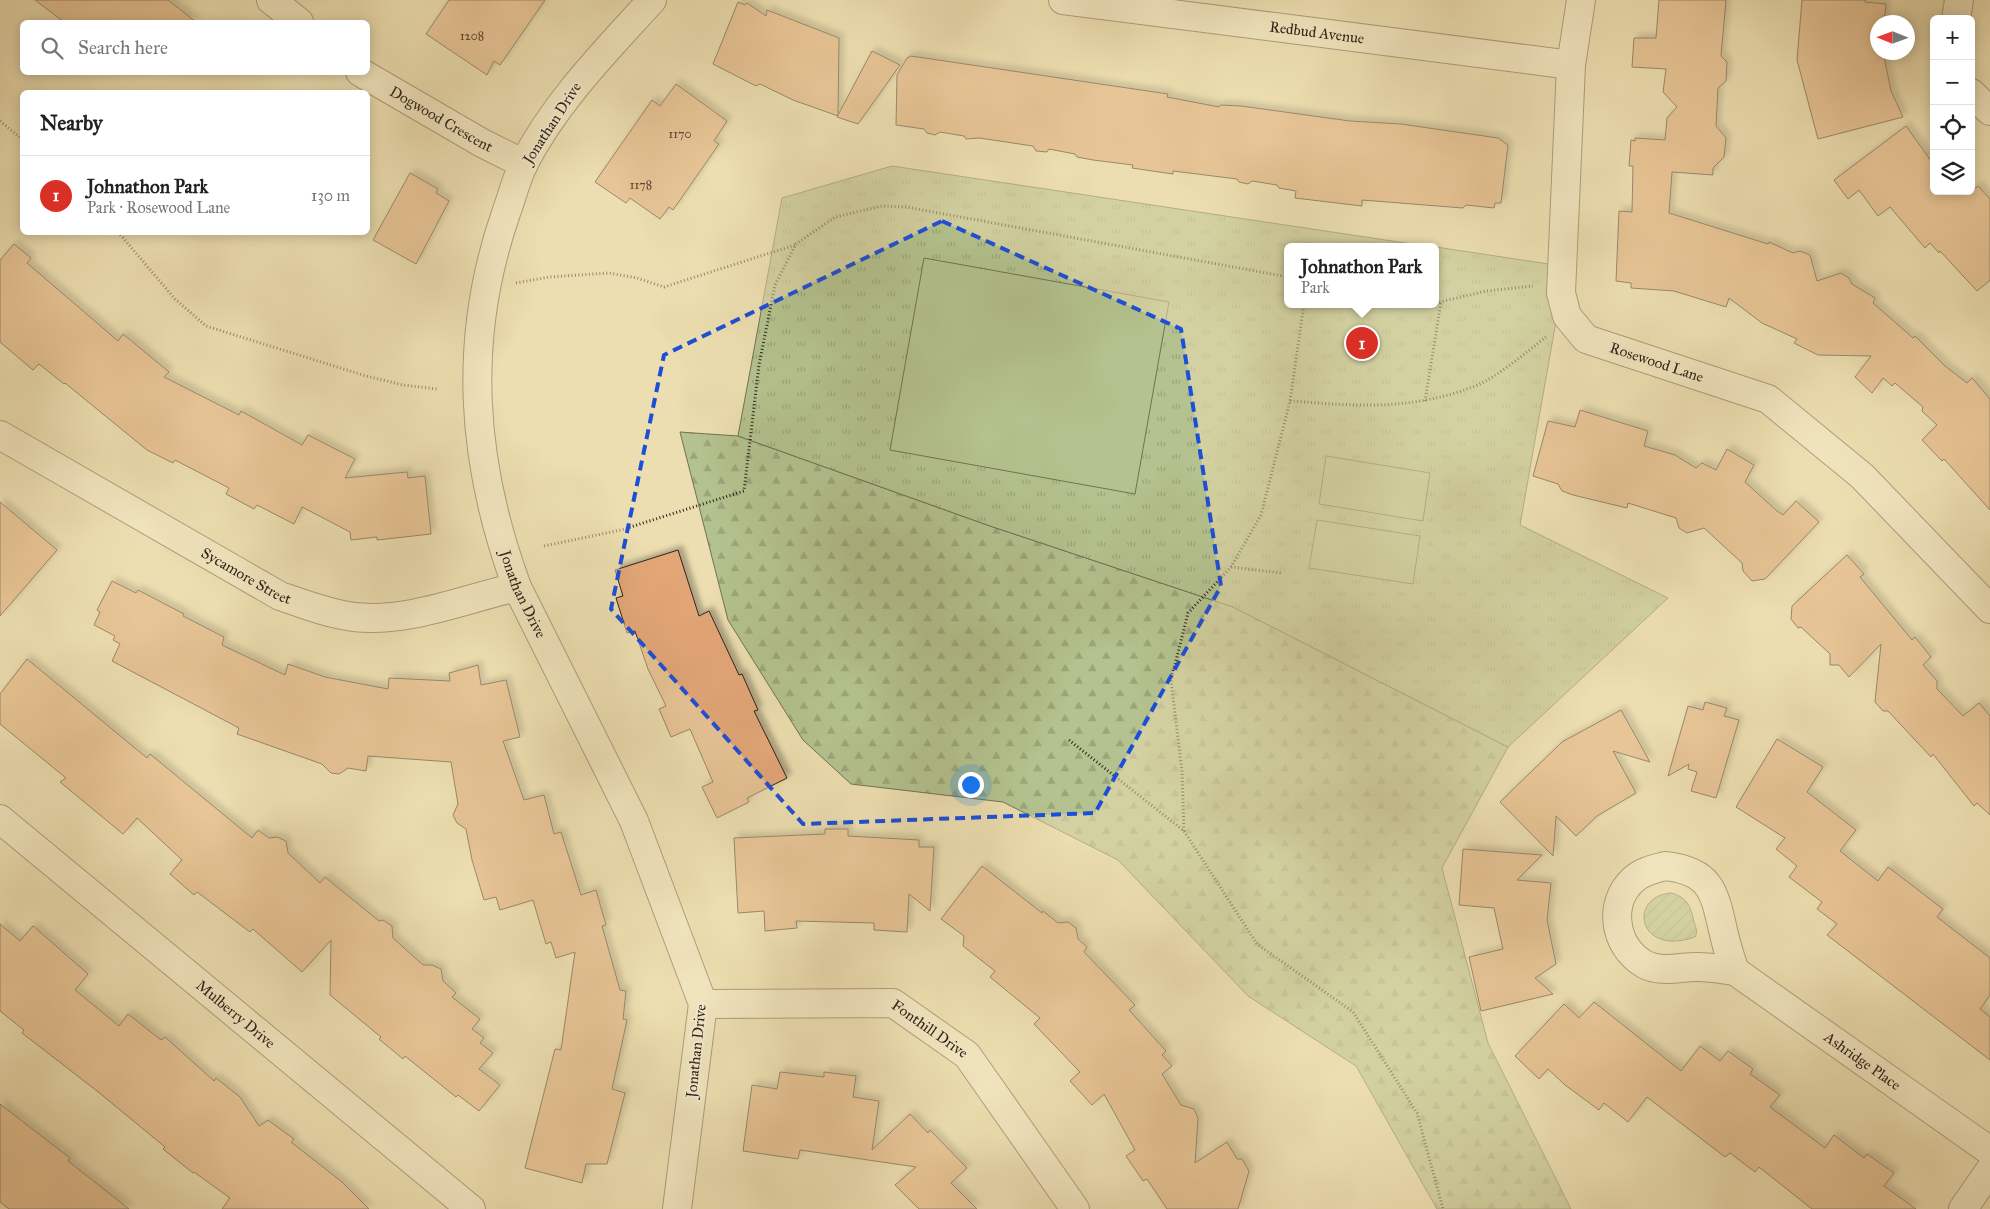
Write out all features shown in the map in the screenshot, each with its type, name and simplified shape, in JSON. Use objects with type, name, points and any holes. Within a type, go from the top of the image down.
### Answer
[{"type":"street","points":[[272,0],[297,20]]},
{"type":"street","name":"Jonathan Drive","points":[[652,0],[570,92],[524,164],[495,245],[478,336],[478,433],[485,477],[505,554],[517,587],[634,821],[703,1004],[677,1209]]},
{"type":"street","name":"Redbud Avenue","points":[[1063,0],[1212,10],[1571,65]]},
{"type":"street","name":"Rosewood Lane","points":[[1581,0],[1571,65],[1560,293],[1567,316],[1586,339],[1768,399],[1862,476],[1990,609]]},
{"type":"street","points":[[1957,15],[1959,0]]},
{"type":"street","name":"Dogwood Crescent","points":[[365,75],[482,143],[524,164]]},
{"type":"street","points":[[1975,97],[1990,111]]},
{"type":"street","name":"Sycamore Street","points":[[0,435],[280,596],[316,608],[354,617],[384,618],[415,613],[517,587]]},
{"type":"street","name":"Mulberry Drive","points":[[0,819],[471,1209]]},
{"type":"street","name":"Ashridge Place","points":[[1735,971],[1724,936],[1718,903],[1710,887],[1698,875],[1682,868],[1665,866],[1648,870],[1634,879],[1623,892],[1618,908],[1617,925],[1632,955],[1646,964],[1662,969],[1696,967],[1735,971],[1990,1151]]},
{"type":"street","name":"Fonthill Drive","points":[[703,1004],[893,1004],[967,1055],[1075,1209]]},
{"type":"street","points":[[1963,1209],[1990,1170]]},
{"type":"path","points":[[0,121],[20,137]]},
{"type":"path","points":[[514,283],[521,284],[549,277],[609,273],[637,278],[664,287],[796,244],[835,217],[882,206],[906,207],[1284,276]]},
{"type":"path","points":[[121,235],[174,299],[206,326],[366,376],[403,385],[437,390]]},
{"type":"path","points":[[544,546],[621,530],[744,490],[759,365],[775,285],[796,244]]},
{"type":"path","points":[[1425,401],[1441,302],[1486,291],[1561,283]]},
{"type":"path","points":[[1184,831],[1182,771],[1171,681],[1188,613],[1232,566],[1261,515],[1290,401],[1303,308]]},
{"type":"path","points":[[1290,401],[1366,406],[1425,401],[1479,384],[1546,337]]},
{"type":"path","points":[[1232,566],[1281,573]]},
{"type":"path","points":[[1068,740],[1184,831],[1257,944],[1353,1012],[1417,1113],[1443,1209]]},
{"type":"highlighted area","points":[[942,221],[1181,329],[1221,586],[1095,813],[803,824],[611,609],[664,355]]},
{"type":"green space","points":[[892,166],[1405,243],[1284,243],[1284,308],[1439,308],[1439,247],[1562,266],[1561,293],[1520,525],[1668,598],[1508,747],[1233,607],[990,526],[738,436],[782,198]]},
{"type":"green space","points":[[924,258],[1169,302],[1135,494],[890,450]]},
{"type":"green space","points":[[680,432],[738,436],[990,526],[1233,607],[1508,747],[1442,868],[1488,1043],[1571,1209],[1437,1209],[1356,1066],[1248,996],[1118,860],[1003,802],[851,784],[803,740],[728,620]]},
{"type":"green space","points":[[1326,456],[1430,473],[1423,521],[1319,504]]},
{"type":"green space","points":[[1317,520],[1420,536],[1413,584],[1309,568]]},
{"type":"green space","points":[[1671,893],[1681,897],[1690,907],[1696,930],[1695,937],[1676,941],[1661,939],[1651,933],[1645,924],[1644,914],[1648,904],[1657,897]]},
{"type":"building","points":[[35,0],[168,0],[193,20],[61,20]]},
{"type":"building","points":[[449,0],[545,0],[500,65],[494,61],[487,75],[426,34]]},
{"type":"building","points":[[1659,0],[1726,0],[1721,56],[1727,62],[1726,81],[1718,88],[1716,126],[1726,138],[1724,157],[1713,168],[1713,175],[1672,172],[1669,213],[1768,244],[1769,242],[1793,253],[1800,251],[1810,255],[1817,281],[1841,273],[1849,278],[1852,284],[1875,298],[1873,303],[1913,338],[1915,336],[1945,366],[1967,383],[1972,378],[1990,399],[1990,510],[1944,459],[1942,461],[1922,440],[1937,425],[1922,411],[1923,407],[1895,383],[1892,386],[1883,378],[1872,393],[1855,377],[1871,356],[1818,355],[1794,343],[1797,339],[1762,323],[1729,298],[1726,307],[1674,291],[1631,288],[1631,283],[1616,281],[1619,211],[1632,212],[1633,166],[1629,166],[1631,140],[1635,141],[1635,138],[1665,140],[1667,118],[1677,107],[1663,92],[1666,69],[1632,67],[1634,38],[1656,38]]},
{"type":"building","points":[[1802,0],[1865,0],[1865,2],[1886,4],[1885,15],[1870,15],[1870,60],[1885,60],[1891,91],[1903,117],[1818,139],[1797,60]]},
{"type":"building","points":[[738,2],[745,5],[747,3],[766,16],[767,10],[839,38],[838,116],[793,100],[760,84],[756,86],[713,64]]},
{"type":"building","points":[[872,51],[900,65],[858,124],[837,117]]},
{"type":"building","points":[[911,56],[1168,94],[1167,97],[1219,107],[1221,105],[1241,106],[1350,121],[1401,124],[1498,138],[1508,145],[1501,203],[1495,203],[1494,208],[1466,205],[1463,208],[1362,200],[1362,206],[1295,198],[1296,191],[1279,188],[1277,185],[1252,181],[1248,184],[1239,182],[1237,179],[1173,171],[1173,174],[1132,168],[1133,165],[1077,157],[1075,154],[1049,149],[1047,152],[1036,151],[1033,146],[979,138],[966,139],[964,136],[940,132],[935,135],[927,133],[924,129],[896,125],[897,75],[907,58]]},
{"type":"building","points":[[676,84],[727,121],[714,141],[719,144],[673,210],[669,207],[660,219],[630,198],[626,203],[595,182],[652,100],[660,106]]},
{"type":"building","points":[[1906,126],[1930,159],[1930,195],[1975,195],[1975,188],[1978,186],[1990,199],[1990,280],[1977,291],[1940,251],[1939,253],[1930,243],[1925,248],[1890,207],[1878,216],[1859,190],[1848,199],[1834,180]]},
{"type":"building","points":[[410,173],[438,189],[436,193],[449,201],[416,264],[373,240]]},
{"type":"building","points":[[14,244],[31,258],[27,263],[118,341],[123,334],[169,372],[164,377],[239,415],[241,411],[302,445],[308,435],[355,459],[345,478],[407,472],[408,478],[425,476],[431,534],[377,540],[377,537],[351,540],[350,532],[302,507],[294,524],[257,505],[254,509],[226,494],[229,488],[175,460],[173,463],[147,450],[65,383],[39,364],[33,370],[0,342],[0,260]]},
{"type":"building","points":[[1580,410],[1648,431],[1644,446],[1675,455],[1696,468],[1702,463],[1716,470],[1727,449],[1754,465],[1745,482],[1777,511],[1783,515],[1796,501],[1819,522],[1765,579],[1752,581],[1743,571],[1742,563],[1704,528],[1687,533],[1679,528],[1676,518],[1628,503],[1627,508],[1573,495],[1562,491],[1558,484],[1533,476],[1548,421],[1575,427]]},
{"type":"building","points":[[0,502],[57,550],[0,616]]},
{"type":"building","points":[[678,550],[699,616],[709,611],[739,675],[742,674],[758,710],[754,711],[787,778],[747,798],[749,802],[717,818],[702,787],[713,782],[690,729],[671,737],[659,709],[666,706],[648,669],[635,631],[627,633],[616,598],[623,596],[615,570]]},
{"type":"building","points":[[1847,555],[1864,574],[1860,577],[1912,640],[1915,637],[1931,657],[1923,665],[1937,681],[1937,689],[1963,716],[1979,703],[1990,716],[1990,815],[1977,803],[1974,806],[1933,754],[1931,757],[1888,711],[1883,711],[1875,702],[1881,644],[1849,677],[1839,665],[1830,665],[1830,654],[1801,627],[1798,628],[1791,619],[1792,606]]},
{"type":"building","points":[[112,581],[136,593],[138,590],[184,614],[183,616],[224,637],[222,645],[285,675],[288,664],[325,677],[388,689],[389,678],[450,681],[449,673],[478,665],[481,685],[506,680],[520,737],[503,741],[524,800],[544,795],[554,834],[561,832],[581,895],[596,890],[606,925],[602,926],[620,990],[626,991],[623,1019],[627,1020],[612,1089],[625,1093],[607,1164],[586,1164],[582,1183],[525,1168],[555,1049],[561,1050],[575,952],[556,958],[551,942],[546,944],[533,900],[500,910],[496,897],[484,900],[472,860],[466,829],[457,823],[453,815],[458,804],[451,762],[368,756],[366,771],[348,768],[339,774],[331,773],[322,764],[237,734],[239,728],[112,661],[120,644],[113,640],[115,636],[94,625],[100,612],[97,610]]},
{"type":"building","points":[[27,659],[147,758],[150,754],[252,838],[258,830],[269,838],[277,837],[286,841],[288,853],[320,883],[325,877],[379,921],[383,920],[392,926],[393,938],[423,965],[432,965],[441,969],[443,981],[456,993],[452,997],[480,1019],[472,1029],[484,1038],[480,1043],[493,1053],[479,1069],[500,1085],[479,1111],[458,1095],[456,1097],[405,1056],[403,1059],[379,1039],[381,1037],[330,995],[331,940],[302,972],[253,929],[250,932],[197,892],[194,895],[170,874],[182,860],[137,818],[123,834],[60,782],[66,778],[0,724],[0,694]]},
{"type":"building","points":[[1705,702],[1727,708],[1724,716],[1739,720],[1716,798],[1691,791],[1697,772],[1688,769],[1689,764],[1668,776],[1688,706],[1703,710]]},
{"type":"building","points":[[1621,710],[1650,762],[1613,751],[1636,793],[1597,816],[1576,836],[1556,816],[1553,856],[1500,802],[1562,742]]},
{"type":"building","points":[[1777,739],[1823,767],[1807,792],[1856,830],[1840,851],[1878,881],[1888,867],[1943,909],[1937,917],[1990,958],[1990,995],[1980,1009],[1990,1017],[1990,1060],[1827,935],[1837,924],[1817,909],[1822,902],[1789,877],[1797,866],[1776,849],[1785,838],[1736,807]]},
{"type":"building","points":[[825,829],[848,829],[848,836],[919,840],[919,847],[934,847],[930,911],[909,894],[907,932],[874,930],[874,923],[796,921],[797,928],[765,931],[764,911],[738,913],[734,838],[825,834]]},
{"type":"building","points":[[1463,849],[1542,855],[1517,880],[1551,883],[1547,920],[1556,964],[1535,978],[1553,994],[1481,1011],[1469,957],[1503,949],[1494,908],[1459,905]]},
{"type":"building","points":[[982,866],[1042,913],[1043,911],[1058,923],[1068,922],[1076,928],[1078,939],[1087,947],[1084,952],[1135,1005],[1129,1010],[1166,1051],[1162,1055],[1172,1066],[1162,1074],[1181,1105],[1194,1109],[1198,1118],[1195,1163],[1227,1142],[1237,1159],[1242,1159],[1249,1171],[1238,1209],[1167,1209],[1147,1179],[1143,1181],[1126,1156],[1135,1150],[1104,1094],[1092,1105],[1070,1081],[1080,1072],[1034,1024],[1040,1018],[990,977],[995,971],[963,946],[964,936],[941,919]]},
{"type":"building","points":[[0,924],[20,941],[33,926],[88,974],[75,990],[119,1026],[128,1014],[161,1040],[165,1037],[214,1081],[216,1078],[240,1097],[259,1126],[268,1120],[294,1139],[291,1142],[342,1182],[369,1209],[222,1209],[230,1198],[193,1173],[163,1149],[165,1147],[22,1033],[24,1030],[0,1011]]},
{"type":"building","points":[[1594,1002],[1681,1071],[1700,1046],[1720,1061],[1728,1051],[1753,1069],[1750,1074],[1780,1095],[1770,1107],[1825,1148],[1834,1135],[1864,1158],[1867,1154],[1894,1173],[1884,1186],[1916,1209],[1812,1209],[1759,1167],[1755,1172],[1730,1153],[1725,1157],[1647,1097],[1628,1122],[1604,1103],[1599,1110],[1565,1085],[1548,1069],[1539,1079],[1515,1056],[1564,1004],[1579,1018]]},
{"type":"building","points":[[780,1072],[824,1077],[824,1072],[856,1076],[853,1097],[879,1101],[872,1150],[910,1114],[928,1133],[930,1130],[967,1168],[951,1183],[977,1209],[919,1209],[895,1185],[916,1167],[800,1150],[798,1159],[743,1151],[752,1085],[777,1089]]},
{"type":"building","points":[[0,1104],[70,1158],[68,1161],[129,1209],[9,1209],[0,1202]]},
{"type":"place","name":"Johnathon Park","points":[[1362,343]]}]
